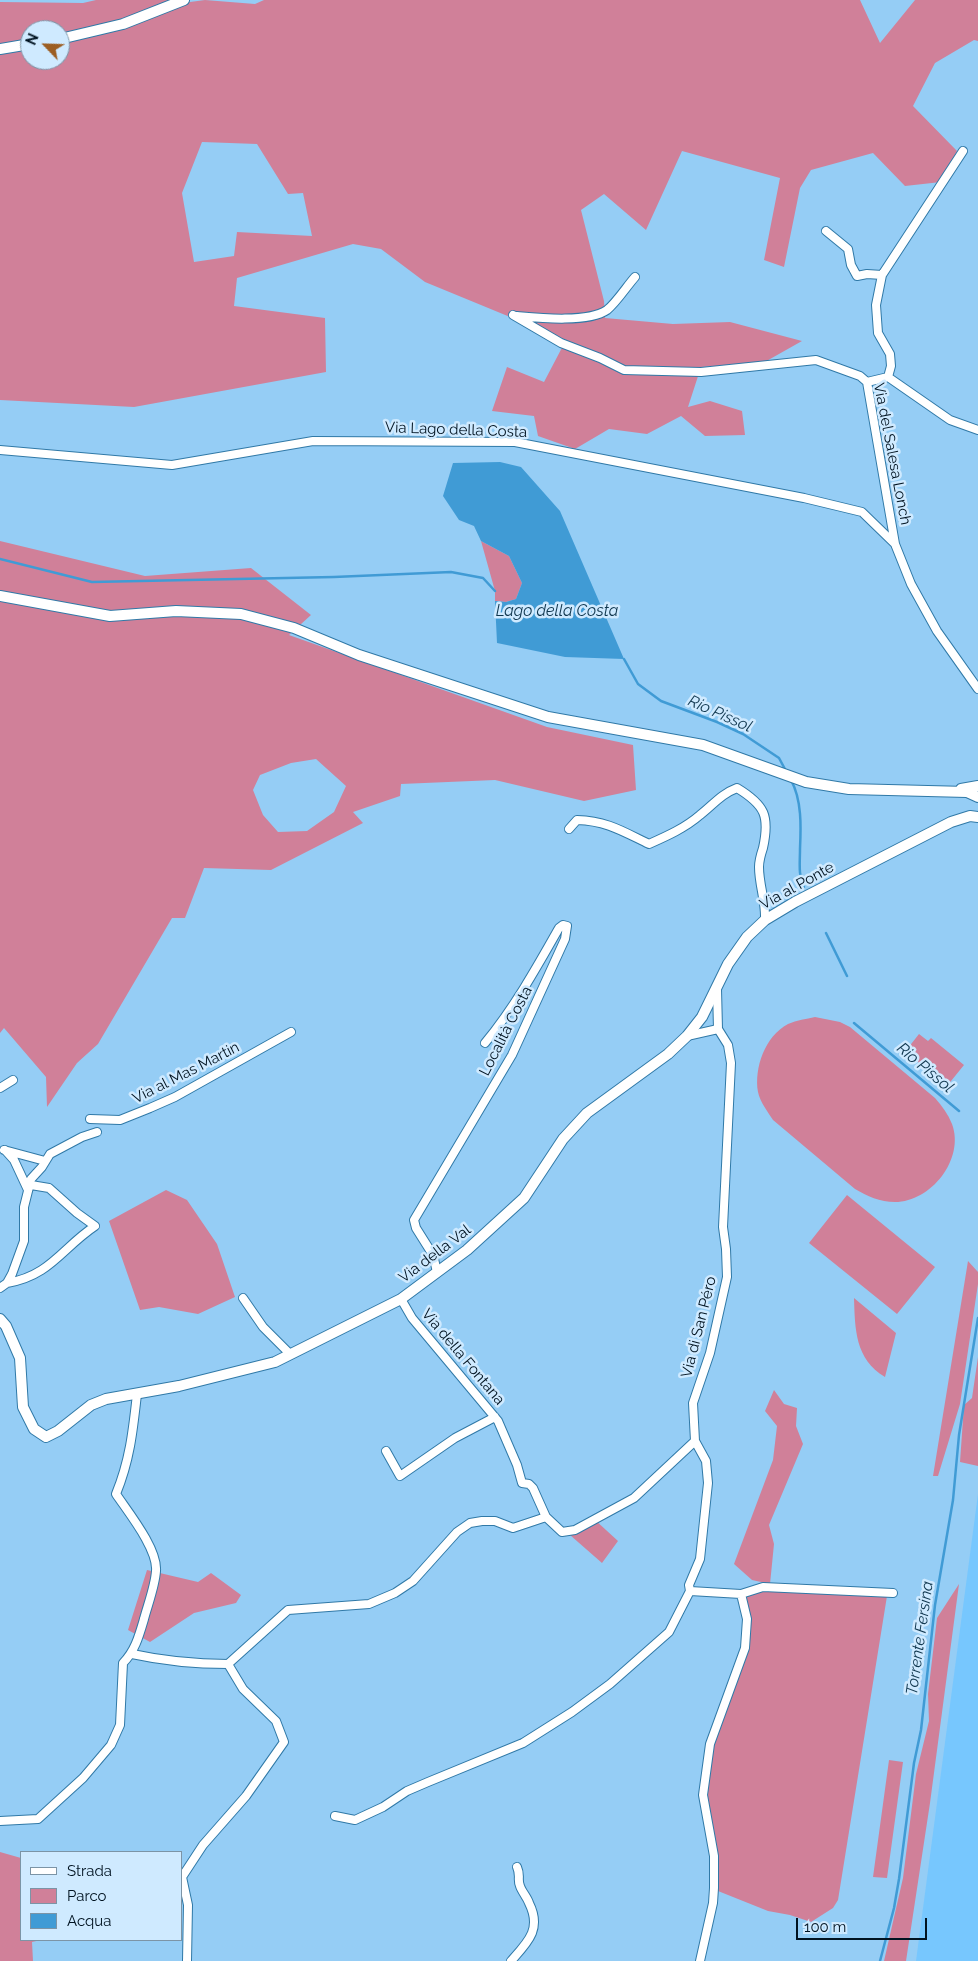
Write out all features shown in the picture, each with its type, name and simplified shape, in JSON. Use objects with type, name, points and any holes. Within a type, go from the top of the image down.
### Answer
[{"type":"street","points":[[70,37],[123,24],[184,0]]},
{"type":"street","points":[[0,49],[20,46]]},
{"type":"street","points":[[888,377],[892,366],[890,354],[878,333],[876,305],[882,275],[964,151]]},
{"type":"street","points":[[826,231],[848,249],[851,265],[857,276],[867,274],[882,275]]},
{"type":"street","name":"Via del Salesa Lonch","points":[[635,277],[606,311],[582,318],[550,319],[513,315],[561,342],[624,370],[702,372],[816,360],[860,376],[867,382],[895,544],[911,584],[938,631],[978,689]]},
{"type":"street","points":[[867,382],[888,377],[950,420],[978,430]]},
{"type":"street","name":"Via Lago della Costa","points":[[0,450],[172,465],[313,441],[515,442],[804,498],[862,512],[895,544]]},
{"type":"street","points":[[0,596],[110,616],[176,611],[241,614],[294,628],[359,655],[548,717],[703,745],[806,782],[849,789],[950,791],[972,793],[978,797]]},
{"type":"street","points":[[950,791],[978,786]]},
{"type":"street","points":[[569,829],[577,820],[596,821],[617,828],[649,844],[682,828],[699,816],[724,792],[737,788],[748,795],[765,814],[767,825],[759,864],[760,881],[766,906],[765,920]]},
{"type":"street","name":"Via al Ponte","points":[[687,1036],[702,1017],[728,964],[747,937],[765,920],[893,851],[951,822],[976,814]]},
{"type":"street","name":"Località Costa","points":[[437,1272],[433,1255],[416,1228],[414,1220],[512,1055],[565,939],[567,926],[564,925],[559,928],[515,1002],[485,1043]]},
{"type":"street","points":[[717,988],[718,1025]]},
{"type":"street","points":[[702,1017],[718,1025]]},
{"type":"street","points":[[687,1036],[718,1025]]},
{"type":"street","name":"Via di San Péro","points":[[695,1441],[693,1403],[710,1353],[726,1277],[726,1249],[723,1227],[731,1063],[728,1045],[718,1025]]},
{"type":"street","name":"Via al Mas Martin","points":[[90,1119],[120,1120],[150,1108],[175,1097],[290,1032]]},
{"type":"street","name":"Via della Val","points":[[0,1319],[6,1326],[20,1358],[23,1407],[34,1429],[46,1437],[58,1431],[92,1405],[106,1398],[137,1394],[275,1362],[401,1299],[468,1250],[524,1198],[563,1139],[587,1113],[668,1054],[687,1036]]},
{"type":"street","points":[[0,1088],[13,1080]]},
{"type":"street","points":[[0,1288],[7,1282],[24,1241],[24,1207],[31,1179],[50,1154],[97,1132]]},
{"type":"street","points":[[2,1149],[45,1161]]},
{"type":"street","points":[[2,1149],[14,1160],[29,1188]]},
{"type":"street","points":[[7,1282],[23,1280],[40,1273],[95,1226],[76,1213],[49,1188],[29,1188]]},
{"type":"street","points":[[243,1298],[263,1327],[290,1354]]},
{"type":"street","name":"Via della Fontana","points":[[401,1299],[412,1318],[495,1417],[517,1466],[522,1483],[529,1484],[533,1488],[546,1517],[562,1532],[575,1530],[634,1498],[695,1441]]},
{"type":"street","points":[[0,1822],[38,1818],[83,1778],[111,1745],[120,1725],[123,1663],[132,1654],[145,1616],[156,1570],[151,1548],[116,1494],[126,1470],[132,1441],[137,1394]]},
{"type":"street","points":[[386,1451],[400,1476],[456,1438],[495,1417]]},
{"type":"street","points":[[335,1816],[355,1820],[383,1807],[407,1791],[522,1743],[572,1712],[610,1684],[669,1632],[690,1591],[689,1585],[700,1559],[708,1483],[706,1461],[695,1441]]},
{"type":"street","points":[[132,1654],[164,1660],[203,1664],[228,1664],[288,1610],[369,1604],[395,1593],[413,1581],[457,1532],[470,1523],[482,1520],[496,1521],[513,1528],[546,1517]]},
{"type":"street","points":[[690,1591],[741,1594],[763,1587],[893,1593]]},
{"type":"street","points":[[700,1961],[713,1903],[714,1888],[714,1856],[703,1795],[710,1744],[745,1648],[747,1619],[741,1594]]},
{"type":"street","points":[[187,1961],[188,1904],[182,1877],[203,1845],[246,1796],[284,1742],[276,1721],[243,1689],[228,1664]]},
{"type":"street","points":[[511,1961],[533,1932],[535,1918],[530,1903],[519,1885],[520,1874],[517,1867]]},
{"type":"shaded area","points":[[978,1494],[978,1961],[916,1961]]},
{"type":"green space","points":[[96,0],[171,0],[122,19],[70,32],[70,20],[20,20],[20,42],[0,45],[0,2],[83,3]]},
{"type":"green space","points":[[205,0],[255,4],[264,0],[860,0],[880,43],[915,0],[978,0],[978,41],[974,40],[935,63],[913,106],[957,151],[941,182],[905,186],[873,153],[811,170],[800,188],[784,267],[764,260],[780,178],[682,151],[646,230],[604,194],[581,210],[604,301],[605,318],[673,324],[730,322],[802,341],[763,363],[701,367],[688,407],[710,401],[742,411],[745,435],[705,436],[681,416],[647,434],[609,429],[575,449],[538,436],[534,416],[492,411],[507,367],[544,382],[566,340],[425,282],[381,249],[353,244],[237,278],[234,306],[325,318],[326,372],[134,407],[0,400],[0,53],[20,50],[20,70],[70,70],[70,42],[124,28],[190,2]],"holes":[[[202,142],[257,144],[288,194],[303,193],[312,236],[237,232],[234,256],[194,262],[182,193]]]},
{"type":"green space","points":[[0,541],[145,576],[251,568],[311,615],[289,635],[547,727],[633,745],[636,790],[584,801],[495,780],[401,784],[400,796],[353,812],[363,823],[271,870],[204,868],[185,918],[172,918],[98,1044],[77,1063],[47,1107],[46,1077],[4,1028],[0,1033]],"holes":[[[316,759],[346,786],[334,812],[307,831],[278,832],[263,815],[253,790],[260,775],[291,763]]]},
{"type":"green space","points":[[481,541],[509,556],[522,583],[516,599],[506,602],[495,601],[495,591]]},
{"type":"green space","points":[[815,1017],[840,1022],[850,1027],[935,1098],[947,1113],[955,1137],[954,1151],[942,1176],[921,1195],[908,1200],[889,1202],[860,1192],[773,1120],[764,1107],[759,1096],[757,1083],[760,1063],[767,1044],[780,1029],[788,1024]]},
{"type":"green space","points":[[919,1034],[928,1041],[931,1038],[964,1065],[947,1086],[913,1058],[916,1054],[908,1048]]},
{"type":"green space","points":[[166,1190],[187,1200],[217,1244],[235,1297],[198,1314],[159,1307],[140,1310],[109,1221]]},
{"type":"green space","points":[[847,1195],[935,1267],[897,1314],[809,1243]]},
{"type":"green space","points":[[968,1261],[978,1272],[978,1284],[960,1404],[938,1476],[933,1476]]},
{"type":"green space","points":[[854,1298],[896,1333],[885,1377],[875,1370],[862,1352],[856,1332]]},
{"type":"green space","points":[[978,1357],[978,1466],[960,1462],[964,1405],[972,1398]]},
{"type":"green space","points":[[774,1390],[784,1404],[797,1408],[796,1426],[803,1444],[769,1525],[774,1544],[770,1584],[752,1580],[734,1564],[773,1460],[777,1426],[765,1411]]},
{"type":"green space","points":[[594,1519],[618,1541],[602,1563],[570,1535]]},
{"type":"green space","points":[[147,1570],[198,1582],[211,1573],[241,1595],[236,1603],[194,1613],[150,1642],[128,1630]]},
{"type":"green space","points":[[959,1584],[930,1803],[906,1961],[884,1961],[903,1878],[916,1774],[929,1721],[928,1694],[937,1618]]},
{"type":"green space","points":[[763,1589],[887,1596],[838,1900],[833,1908],[811,1922],[790,1915],[768,1911],[718,1891],[715,1844],[705,1795],[712,1745],[742,1662],[750,1646],[749,1619],[743,1595]]},
{"type":"green space","points":[[889,1760],[903,1762],[887,1878],[873,1877]]},
{"type":"green space","points":[[0,1852],[20,1858],[20,1941],[36,1941],[32,1942],[33,1961],[0,1961]]},
{"type":"water","name":"Lago della Costa","points":[[500,462],[521,467],[560,511],[624,659],[565,657],[497,643],[495,601],[506,602],[516,599],[522,583],[509,556],[481,541],[474,526],[459,520],[443,496],[453,463]]},
{"type":"waterway","points":[[0,559],[92,582],[334,577],[451,572],[483,578],[495,591]]},
{"type":"waterway","name":"Rio Pissol","points":[[624,659],[638,684],[661,701],[743,734],[779,758],[786,771]]},
{"type":"waterway","name":"Rio Pissol","points":[[791,780],[799,805],[800,869],[804,887]]},
{"type":"waterway","name":"Rio Pissol","points":[[826,933],[847,976]]},
{"type":"waterway","name":"Rio Pissol","points":[[854,1023],[959,1111]]},
{"type":"waterway","name":"Torrente Fersina","points":[[880,1961],[894,1908],[899,1879],[914,1763],[921,1730],[935,1605],[953,1500],[959,1435],[978,1318]]}]
